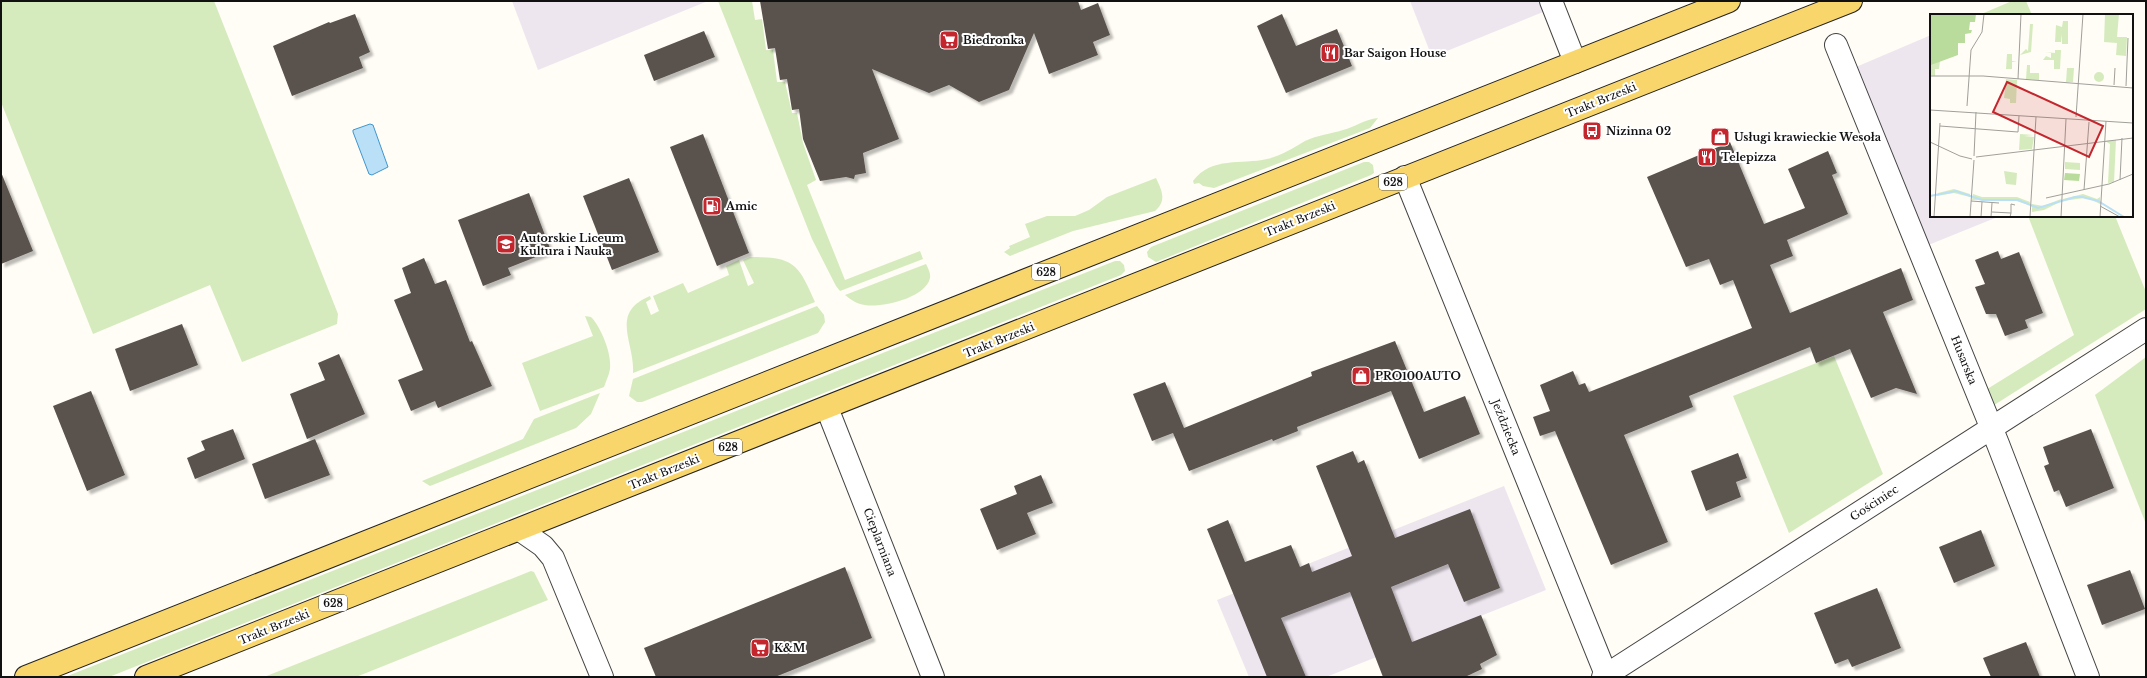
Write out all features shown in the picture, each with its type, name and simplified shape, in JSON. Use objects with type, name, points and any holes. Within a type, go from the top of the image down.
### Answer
[{"type":"main road","name":"628","points":[[26,677],[1729,1]]},
{"type":"main road","name":"Trakt Brzeski","points":[[146,677],[1851,1]]},
{"type":"street","points":[[1551,1],[1575,62]]},
{"type":"street","name":"Husarska","points":[[1836,45],[1992,428],[2088,677]]},
{"type":"street","name":"Jeździecka","points":[[1405,177],[1605,676]]},
{"type":"street","name":"Gościniec","points":[[1605,676],[2146,330]]},
{"type":"street","name":"Cieplarniana","points":[[827,408],[932,677]]},
{"type":"street","points":[[520,530],[543,546],[553,558],[602,677]]},
{"type":"shaded area","points":[[512,1],[708,1],[538,70]]},
{"type":"shaded area","points":[[1410,1],[1539,1],[1543,12],[1432,57]]},
{"type":"shaded area","points":[[1930,35],[1930,217],[1998,217],[1926,246],[1856,67]]},
{"type":"shaded area","points":[[1504,486],[1546,590],[1326,677],[1249,677],[1217,600]]},
{"type":"green space","points":[[1,1],[214,1],[338,314],[337,324],[242,362],[210,285],[93,334],[1,102]]},
{"type":"green space","points":[[718,1],[752,1],[755,20],[762,19],[766,50],[773,50],[777,82],[785,82],[792,113],[797,113],[803,143],[816,180],[807,185],[845,280],[920,251],[923,259],[840,291],[836,286],[812,239]]},
{"type":"green space","points":[[2012,1],[2026,1],[2032,14],[1981,14]]},
{"type":"green space","points":[[1378,118],[1370,128],[1214,188],[1203,186],[1199,183],[1194,184],[1193,181],[1209,168],[1227,163],[1257,161],[1272,158],[1287,152],[1310,139],[1347,129]]},
{"type":"green space","points":[[1364,162],[1369,162],[1373,165],[1374,173],[1156,262],[1148,257],[1147,252],[1151,247]]},
{"type":"green space","points":[[1156,178],[1161,191],[1162,199],[1159,207],[1155,211],[1073,231],[1010,256],[1004,252],[1010,248],[1009,246],[1030,237],[1025,224],[1047,216],[1075,216],[1089,210],[1107,197]]},
{"type":"green space","points":[[2028,217],[2115,217],[2146,292],[2146,309],[1991,407],[1984,391],[2074,335]]},
{"type":"green space","points":[[750,257],[776,259],[793,265],[804,279],[815,302],[633,373],[633,361],[627,329],[627,320],[630,311],[638,303],[650,296],[651,299],[646,302],[651,315],[659,311],[653,296],[683,283],[688,293],[729,275],[726,266],[739,260],[748,286],[754,283],[743,260]]},
{"type":"green space","points":[[1115,261],[1120,261],[1124,265],[1125,271],[1121,275],[109,677],[65,677]]},
{"type":"green space","points":[[926,264],[930,276],[927,285],[912,296],[902,300],[872,306],[854,302],[845,295]]},
{"type":"green space","points":[[817,306],[824,315],[825,322],[818,333],[642,402],[637,402],[629,396],[633,379]]},
{"type":"green space","points":[[585,316],[591,317],[595,321],[608,349],[610,369],[604,387],[540,411],[522,363],[593,336]]},
{"type":"green space","points":[[1834,356],[1883,474],[1789,533],[1733,396]]},
{"type":"green space","points":[[2146,357],[2146,524],[2095,395]]},
{"type":"green space","points":[[600,393],[591,414],[576,428],[430,486],[422,481],[523,439],[534,419]]},
{"type":"green space","points":[[531,571],[534,572],[548,600],[356,677],[264,677]]},
{"type":"water","points":[[370,124],[373,125],[388,167],[372,175],[369,174],[353,132],[353,130]]},
{"type":"building","points":[[760,1],[1078,1],[1081,10],[1098,3],[1110,35],[1093,42],[1098,55],[1049,74],[1034,33],[1009,90],[979,102],[949,85],[929,93],[872,69],[899,139],[863,153],[866,173],[855,175],[854,179],[846,177],[820,181],[803,139],[799,109],[792,110],[787,79],[780,80],[775,48],[768,49]]},
{"type":"building","points":[[355,14],[370,52],[359,57],[363,68],[292,96],[273,46],[329,22],[330,23]]},
{"type":"building","points":[[1282,14],[1296,46],[1337,29],[1352,66],[1286,93],[1257,26]]},
{"type":"building","points":[[704,31],[715,57],[654,81],[644,55]]},
{"type":"building","name":"Amic","points":[[703,134],[749,253],[717,266],[670,147]]},
{"type":"building","points":[[1730,142],[1764,224],[1805,208],[1788,169],[1828,151],[1837,173],[1832,175],[1848,214],[1787,240],[1793,256],[1770,265],[1790,313],[1901,268],[1913,300],[1883,312],[1917,394],[1896,388],[1871,398],[1850,349],[1816,363],[1810,347],[1689,396],[1693,407],[1624,435],[1668,542],[1611,565],[1555,431],[1540,436],[1533,417],[1550,411],[1540,385],[1573,371],[1579,385],[1585,383],[1589,392],[1752,328],[1733,280],[1720,285],[1709,259],[1686,267],[1647,177]]},
{"type":"building","points":[[1,172],[33,251],[1,264]]},
{"type":"building","points":[[629,178],[659,252],[612,270],[583,196]]},
{"type":"building","points":[[529,193],[551,251],[508,268],[511,275],[483,286],[458,220]]},
{"type":"building","points":[[1998,251],[2001,259],[2019,252],[2043,313],[2025,320],[2028,328],[2005,336],[1996,314],[1986,314],[1975,287],[1985,284],[1975,260]]},
{"type":"building","points":[[424,258],[435,284],[446,280],[470,342],[472,341],[492,386],[438,408],[435,401],[411,411],[398,380],[423,370],[394,300],[411,293],[402,268]]},
{"type":"building","points":[[182,324],[198,365],[130,391],[115,349]]},
{"type":"building","points":[[1395,341],[1424,412],[1465,396],[1480,434],[1419,459],[1391,391],[1297,427],[1298,431],[1273,441],[1272,439],[1189,471],[1173,433],[1152,441],[1133,394],[1165,382],[1184,428],[1312,376],[1311,372]]},
{"type":"building","points":[[339,354],[365,414],[307,439],[290,394],[325,380],[318,363]]},
{"type":"building","points":[[91,391],[125,475],[87,491],[53,406]]},
{"type":"building","points":[[233,429],[245,459],[195,479],[187,458],[205,450],[201,441]]},
{"type":"building","points":[[2091,429],[2114,488],[2066,507],[2059,490],[2054,492],[2044,466],[2049,464],[2043,447]]},
{"type":"building","points":[[315,439],[330,475],[265,499],[252,464]]},
{"type":"building","points":[[1353,451],[1358,463],[1364,460],[1395,538],[1470,509],[1500,588],[1464,602],[1448,564],[1391,587],[1412,642],[1481,615],[1497,655],[1480,664],[1482,669],[1465,677],[1383,677],[1350,592],[1281,618],[1306,677],[1267,677],[1207,529],[1228,520],[1245,562],[1291,545],[1300,567],[1309,563],[1312,572],[1352,556],[1316,466]]},
{"type":"building","points":[[1738,453],[1747,478],[1736,482],[1741,497],[1706,511],[1691,471]]},
{"type":"building","points":[[1041,475],[1053,503],[1027,513],[1036,534],[997,550],[980,509],[1017,494],[1014,486]]},
{"type":"building","points":[[1981,530],[1995,566],[1954,583],[1939,547]]},
{"type":"building","points":[[845,567],[872,638],[775,677],[656,677],[644,648]]},
{"type":"building","points":[[2130,570],[2145,609],[2102,625],[2087,585]]},
{"type":"building","points":[[1877,588],[1901,648],[1852,667],[1848,659],[1835,664],[1814,613]]},
{"type":"building","points":[[2026,642],[2040,677],[1991,677],[1983,658]]},
{"type":"place","name":"Biedronka","points":[[949,40]]},
{"type":"place","name":"Bar Saigon House","points":[[1330,53]]},
{"type":"place","name":"Nizinna 02","points":[[1592,131]]},
{"type":"place","name":"Usługi krawieckie Wesoła","points":[[1720,137]]},
{"type":"place","name":"Telepizza","points":[[1707,157]]},
{"type":"place","name":"Amic","points":[[712,206]]},
{"type":"place","name":"Autorskie Liceum Kultura i Nauka","points":[[506,244]]},
{"type":"place","name":"PRO100AUTO","points":[[1361,376]]},
{"type":"place","name":"K&M","points":[[760,648]]}]
